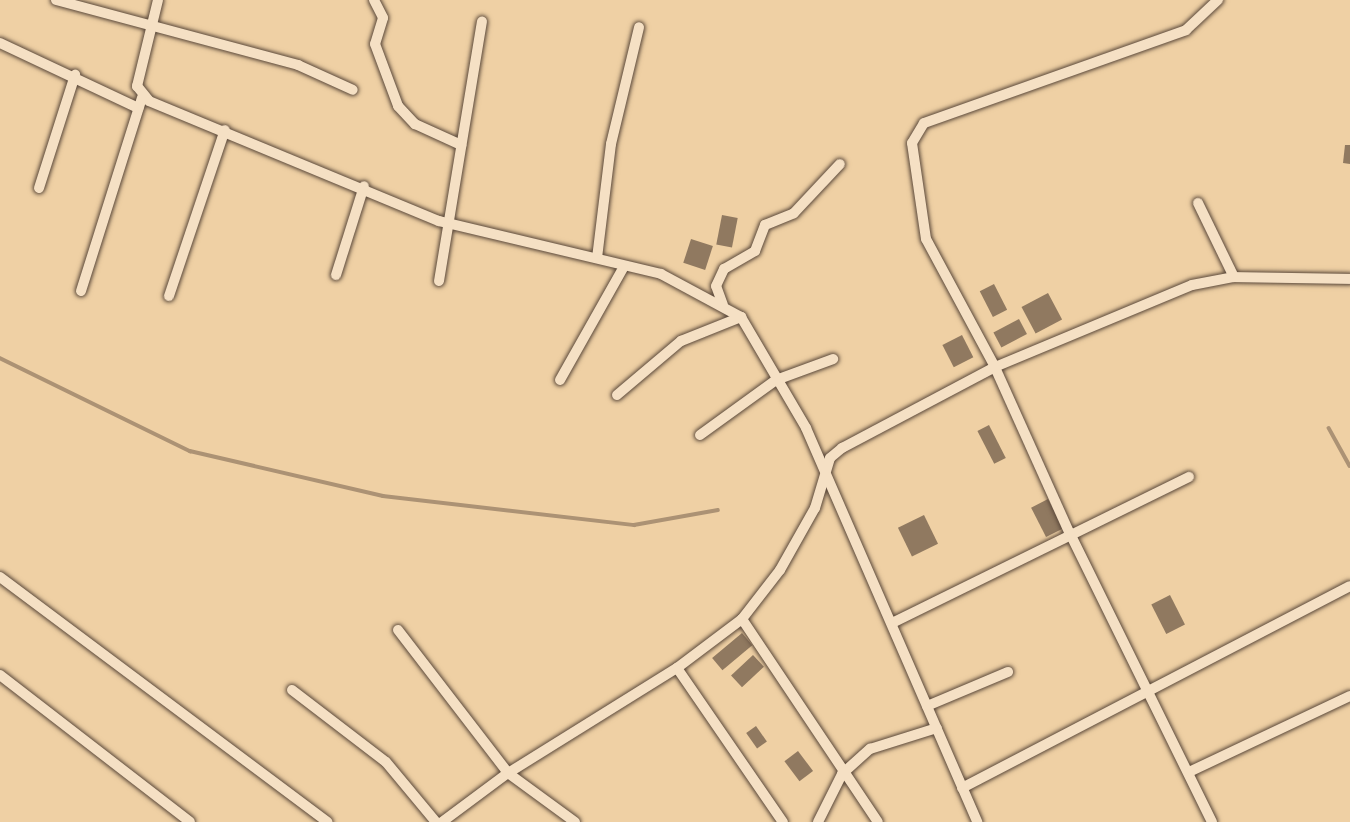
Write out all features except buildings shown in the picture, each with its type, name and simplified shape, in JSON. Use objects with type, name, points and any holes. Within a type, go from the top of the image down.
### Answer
[{"type":"street","points":[[56,0],[154,23],[298,65],[353,90]]},
{"type":"street","points":[[82,291],[140,102],[137,86],[158,0]]},
{"type":"street","points":[[374,0],[383,18],[374,44],[398,106],[415,124],[461,145]]},
{"type":"street","points":[[1212,822],[1069,532],[995,367],[926,239],[912,143],[924,123],[1186,30],[1218,0]]},
{"type":"street","points":[[439,281],[452,225],[461,145],[482,23]]},
{"type":"street","points":[[597,258],[611,144],[639,27]]},
{"type":"street","points":[[1,46],[140,102],[225,130],[452,225],[597,258],[623,268],[661,274],[741,317],[825,470],[977,822]]},
{"type":"street","points":[[40,188],[75,75]]},
{"type":"street","points":[[169,296],[225,130]]},
{"type":"street","points":[[723,305],[716,286],[724,269],[755,251],[765,225],[794,213],[840,164]]},
{"type":"street","points":[[335,275],[364,187]]},
{"type":"street","points":[[1198,204],[1234,276]]},
{"type":"street","points":[[560,380],[623,268]]},
{"type":"street","points":[[442,822],[508,773],[677,668],[742,619],[786,560],[815,508],[825,470],[842,448],[995,367],[1192,285],[1234,276],[1350,279]]},
{"type":"street","points":[[617,395],[681,341],[741,317]]},
{"type":"street","points":[[700,435],[776,380],[832,359]]},
{"type":"street","points":[[892,623],[1069,532],[1189,477]]},
{"type":"street","points":[[0,577],[327,822]]},
{"type":"street","points":[[962,788],[1150,693],[1350,586]]},
{"type":"street","points":[[742,619],[842,774],[870,804],[878,822]]},
{"type":"street","points":[[398,630],[508,773],[575,822]]},
{"type":"street","points":[[677,668],[783,822]]},
{"type":"street","points":[[927,706],[1007,672]]},
{"type":"street","points":[[0,676],[190,822]]},
{"type":"street","points":[[292,690],[386,762],[436,822]]},
{"type":"street","points":[[1189,772],[1350,696]]},
{"type":"street","points":[[818,822],[842,774],[883,741],[937,728]]},
{"type":"waterway","points":[[0,358],[190,451],[383,496],[634,525],[718,510]]},
{"type":"waterway","points":[[1329,428],[1350,466]]}]
